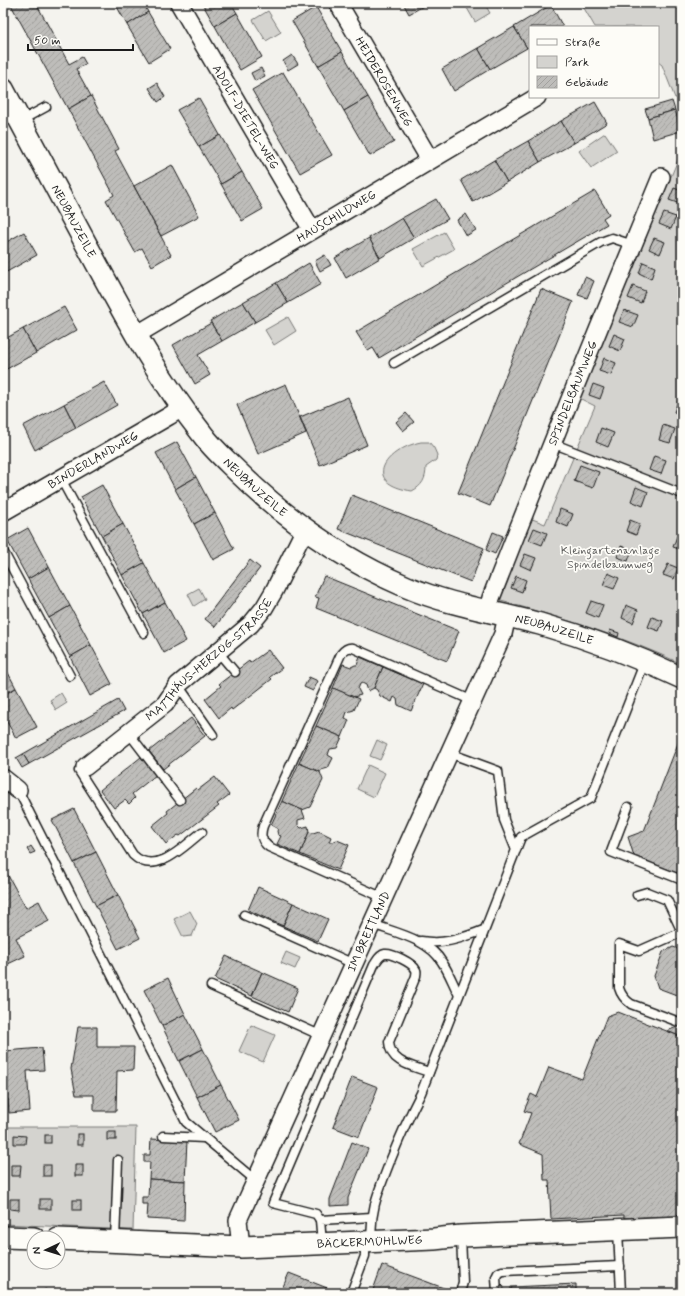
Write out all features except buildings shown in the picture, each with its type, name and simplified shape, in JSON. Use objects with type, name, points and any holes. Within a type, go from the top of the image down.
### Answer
[{"type":"street","name":"ADOLF-DIETEL-WEG","points":[[179,3],[312,230]]},
{"type":"street","name":"HEIDEROSENWEG","points":[[338,3],[430,160]]},
{"type":"street","name":"NEUBAUZEILE","points":[[3,89],[157,371],[204,437],[256,490],[305,528],[350,560],[380,576],[411,589],[441,599],[540,624],[614,648],[682,678]]},
{"type":"street","name":"HAUSCHILDWEG","points":[[136,335],[535,98]]},
{"type":"street","name":"SPINDELBAUMWEG","points":[[498,613],[491,598],[552,443],[661,177]]},
{"type":"street","name":"BINDERLANDWEG","points":[[3,512],[182,408]]},
{"type":"street","name":"MATTHÄUS-HERZOG-STRASSE","points":[[85,767],[165,704],[178,684],[251,624],[264,608],[274,592],[305,528]]},
{"type":"street","name":"IM BREITLAND","points":[[241,1247],[238,1220],[503,634],[498,613]]},
{"type":"street","points":[[3,778],[18,790]]},
{"type":"street","name":"BÄCKERMÜHLWEG","points":[[66,1239],[241,1247],[682,1227]]},
{"type":"street","points":[[3,1237],[26,1238]]},
{"type":"lane","points":[[20,121],[46,107]]},
{"type":"lane","points":[[394,363],[601,242],[612,238],[632,245]]},
{"type":"lane","points":[[552,443],[682,494]]},
{"type":"lane","points":[[61,479],[144,632]]},
{"type":"lane","points":[[3,551],[70,676]]},
{"type":"lane","points":[[384,898],[269,847],[261,838],[263,826],[344,650],[353,648],[473,701]]},
{"type":"lane","points":[[218,652],[235,672]]},
{"type":"lane","points":[[351,1293],[365,1256],[374,1205],[405,1124],[421,1093],[520,837],[591,798],[645,661]]},
{"type":"lane","points":[[178,684],[213,734]]},
{"type":"lane","points":[[128,732],[180,800]]},
{"type":"lane","points":[[450,753],[498,771],[504,820],[516,850]]},
{"type":"lane","points":[[85,767],[79,771],[133,856],[138,860],[146,863],[154,863],[163,860],[202,832]]},
{"type":"lane","points":[[18,790],[186,1122],[256,1180]]},
{"type":"lane","points":[[628,807],[611,852],[682,880]]},
{"type":"lane","points":[[638,895],[647,892],[667,900],[682,932],[639,951],[620,944],[619,988],[625,1000],[631,1004],[679,1022]]},
{"type":"lane","points":[[244,915],[354,964]]},
{"type":"lane","points":[[372,924],[418,940],[432,943],[449,942],[484,930]]},
{"type":"lane","points":[[418,940],[430,949],[441,961],[459,995]]},
{"type":"lane","points":[[322,1244],[320,1220],[316,1214],[273,1203],[374,965],[379,957],[384,954],[389,954],[410,962],[416,969],[416,976],[389,1042],[392,1054],[398,1061],[429,1072]]},
{"type":"lane","points":[[211,986],[322,1036]]},
{"type":"lane","points":[[163,1136],[204,1138]]},
{"type":"lane","points":[[115,1242],[118,1160]]},
{"type":"lane","points":[[320,1220],[372,1217]]},
{"type":"lane","points":[[618,1230],[621,1293]]},
{"type":"lane","points":[[460,1293],[463,1282],[461,1236]]},
{"type":"lane","points":[[496,1293],[496,1277],[498,1273],[502,1271],[620,1266]]},
{"type":"green space","points":[[476,3],[484,3],[490,13],[475,22],[467,8]]},
{"type":"green space","points":[[581,3],[682,3],[682,97],[675,98],[662,65],[659,63],[659,26],[594,26]]},
{"type":"green space","points":[[268,11],[281,32],[266,41],[253,20]]},
{"type":"green space","points":[[605,133],[617,151],[591,168],[579,151]]},
{"type":"green space","name":"Kleingartenanlage Spindelbaumweg","points":[[682,150],[682,664],[638,645],[593,629],[501,601],[499,593],[530,518],[545,524],[595,406],[579,398]]},
{"type":"green space","points":[[444,232],[454,249],[423,266],[413,249]]},
{"type":"green space","points":[[288,317],[296,331],[274,345],[265,330]]},
{"type":"green space","points":[[421,442],[429,442],[437,455],[436,460],[426,467],[424,479],[421,484],[412,491],[396,487],[387,481],[383,474],[384,466],[389,458],[408,446]]},
{"type":"green space","points":[[199,588],[205,599],[194,606],[188,594]]},
{"type":"green space","points":[[61,693],[67,703],[56,710],[50,700]]},
{"type":"green space","points":[[377,740],[387,745],[380,760],[370,756]]},
{"type":"green space","points":[[368,765],[385,773],[374,797],[357,789]]},
{"type":"green space","points":[[190,911],[197,924],[192,936],[183,937],[174,919]]},
{"type":"green space","points":[[286,952],[300,958],[295,969],[281,963]]},
{"type":"green space","points":[[251,1025],[275,1035],[263,1062],[239,1051]]},
{"type":"green space","points":[[3,1127],[136,1127],[133,1230],[3,1224]]},
{"type":"railway","points":[[502,1287],[502,1293]]}]
